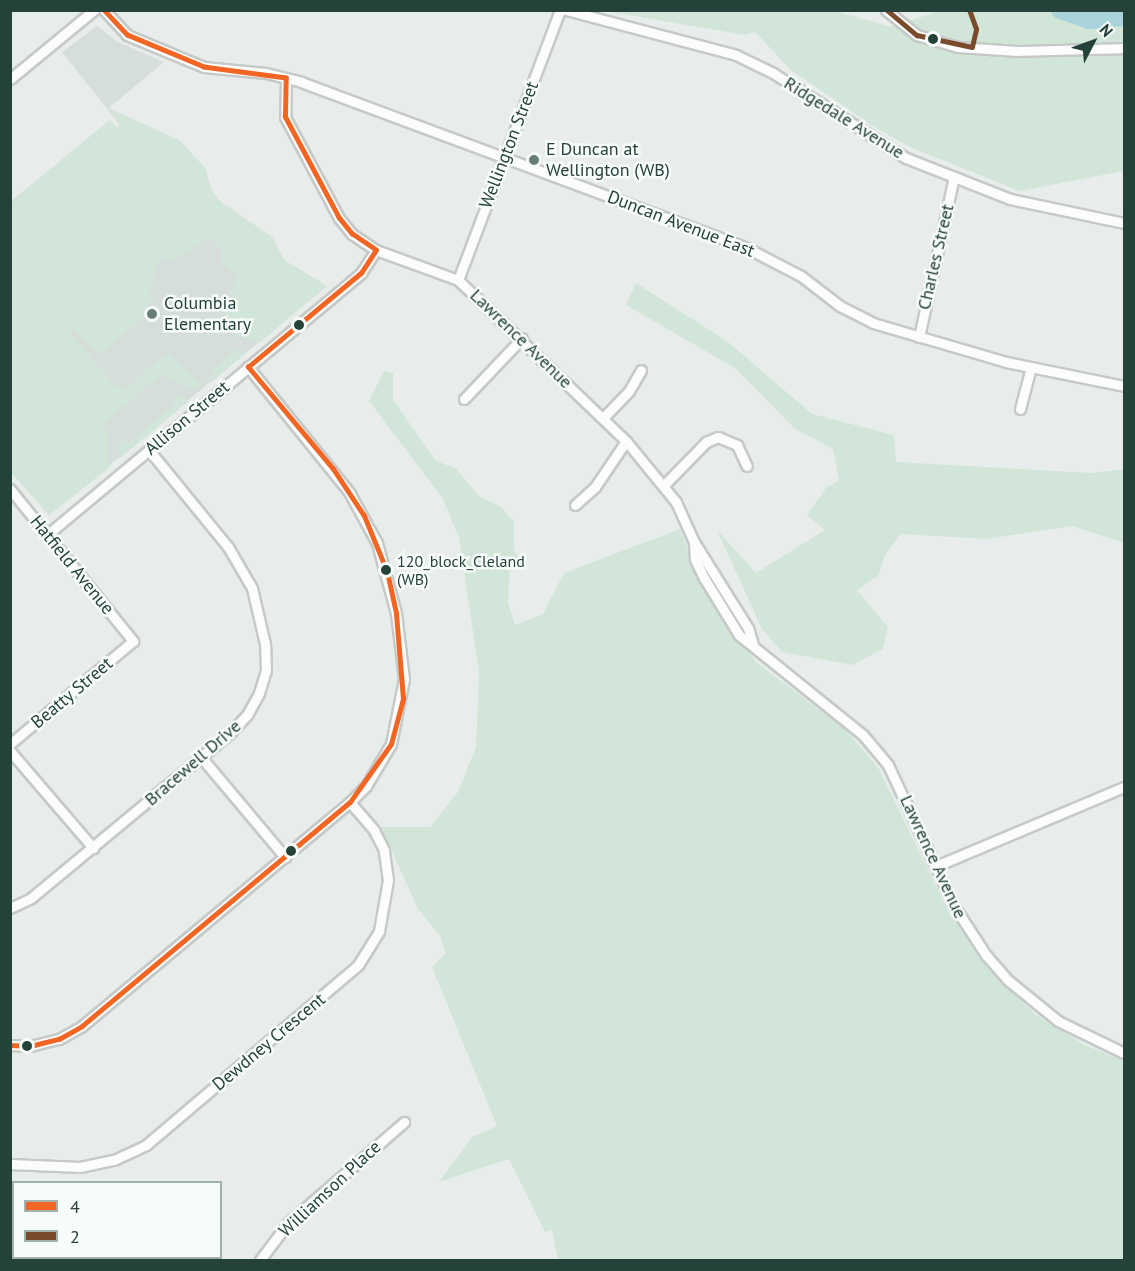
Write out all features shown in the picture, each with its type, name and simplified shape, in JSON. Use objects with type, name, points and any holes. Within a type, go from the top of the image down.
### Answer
[{"type":"street","points":[[10,80],[94,10]]},
{"type":"street","name":"Duncan Avenue East","points":[[104,10],[127,35],[204,67],[286,78],[745,247],[801,276],[857,315],[919,337],[1031,367],[1125,386]]},
{"type":"street","name":"Wellington Street","points":[[458,280],[560,10]]},
{"type":"street","name":"Ridgedale Avenue","points":[[566,10],[736,55],[773,73],[906,158],[1010,199],[1125,223]]},
{"type":"street","points":[[886,10],[917,35],[958,47],[1018,51],[1125,48]]},
{"type":"street","name":"Lawrence Avenue","points":[[286,78],[285,117],[339,218],[352,234],[376,250],[458,280],[522,338],[626,441],[664,484],[694,542],[748,628],[753,644],[782,672],[863,735],[888,765],[969,931],[1009,981],[1058,1021],[1125,1053]]},
{"type":"street","name":"Charles Street","points":[[919,337],[954,177]]},
{"type":"street","name":"Allison Street","points":[[48,534],[361,273],[376,250]]},
{"type":"street","points":[[464,399],[522,338]]},
{"type":"street","points":[[10,1045],[30,1046],[59,1039],[82,1026],[350,802],[366,786],[391,744],[402,699],[400,646],[387,572],[364,516],[349,492],[248,367]]},
{"type":"street","points":[[1020,409],[1031,367]]},
{"type":"street","points":[[603,418],[629,391],[641,370]]},
{"type":"street","points":[[664,484],[706,442],[718,437],[737,445],[747,466]]},
{"type":"street","points":[[575,506],[597,483],[626,441]]},
{"type":"street","name":"Bracewell Drive","points":[[10,908],[32,898],[248,716],[266,670],[265,644],[252,588],[228,547],[149,450]]},
{"type":"street","name":"Hatfield Avenue","points":[[10,489],[133,641]]},
{"type":"street","name":"Beatty Street","points":[[10,744],[133,641]]},
{"type":"street","points":[[10,751],[93,848]]},
{"type":"street","points":[[201,757],[285,857]]},
{"type":"street","points":[[936,866],[1125,787]]},
{"type":"street","name":"Dewdney Crescent","points":[[10,1164],[81,1167],[114,1160],[146,1145],[358,965],[379,932],[388,880],[384,850],[374,830],[350,802]]},
{"type":"street","name":"Williamson Place","points":[[260,1260],[288,1223],[404,1122]]},
{"type":"shaded area","name":"Columbia Elementary","points":[[97,26],[118,42],[164,62],[109,108],[180,141],[205,168],[212,191],[222,203],[272,237],[284,260],[327,286],[49,515],[11,472],[10,202],[110,120],[117,128],[120,125],[62,52]]},
{"type":"green space","points":[[605,11],[835,11],[891,27],[939,11],[1124,11],[1124,171],[1020,191],[912,148],[876,128],[791,70],[755,32],[744,35]]},
{"type":"green space","name":"Columbia Elementary","points":[[108,108],[180,141],[205,168],[212,191],[222,203],[272,237],[284,260],[327,286],[259,343],[235,335],[234,324],[222,310],[237,278],[221,260],[224,253],[209,238],[172,261],[160,257],[148,292],[156,297],[146,305],[148,312],[100,355],[72,327],[69,331],[116,388],[121,385],[125,389],[167,353],[201,386],[197,389],[169,380],[163,373],[102,424],[107,432],[109,468],[49,515],[11,472],[11,202],[110,120],[117,128],[120,125]]},
{"type":"green space","points":[[636,283],[728,342],[812,414],[894,435],[896,462],[1092,473],[1124,469],[1124,543],[1072,526],[986,539],[901,534],[885,555],[879,575],[857,590],[888,627],[883,649],[852,665],[782,652],[762,629],[717,530],[756,573],[825,530],[807,515],[826,488],[839,480],[833,449],[794,428],[735,368],[626,305]]},
{"type":"green space","points":[[237,349],[246,353],[212,382],[211,371]]},
{"type":"green space","points":[[384,371],[393,373],[393,400],[436,461],[455,468],[480,497],[501,507],[514,522],[514,549],[522,566],[510,567],[508,602],[515,625],[543,614],[564,573],[680,529],[703,585],[756,662],[846,730],[879,769],[949,913],[987,968],[1036,1015],[1085,1045],[1124,1061],[1124,1260],[558,1260],[552,1230],[545,1232],[509,1159],[439,1182],[472,1137],[497,1126],[432,967],[446,953],[440,936],[418,909],[381,827],[430,827],[458,792],[476,747],[479,672],[459,538],[443,499],[369,401]]},
{"type":"green space","points":[[173,394],[189,401],[119,459],[120,439],[127,444],[176,403]]},
{"type":"waterway","points":[[1060,10],[1089,20],[1124,17]]},
{"type":"transit line","name":"4","points":[[10,1045],[30,1046],[59,1039],[82,1026],[350,802],[391,744],[403,699],[396,613],[387,572],[364,516],[333,469],[248,367],[361,273],[376,250],[352,234],[339,218],[285,117],[286,78],[204,67],[127,35],[104,10]]},
{"type":"transit line","name":"2","points":[[887,10],[917,35],[972,47],[976,29],[969,10]]},
{"type":"place","name":"E Duncan at Wellington (WB)","points":[[534,160]]},
{"type":"place","name":"Columbia Elementary","points":[[152,314]]},
{"type":"place","name":"120_block_Cleland (WB)","points":[[386,570]]}]
